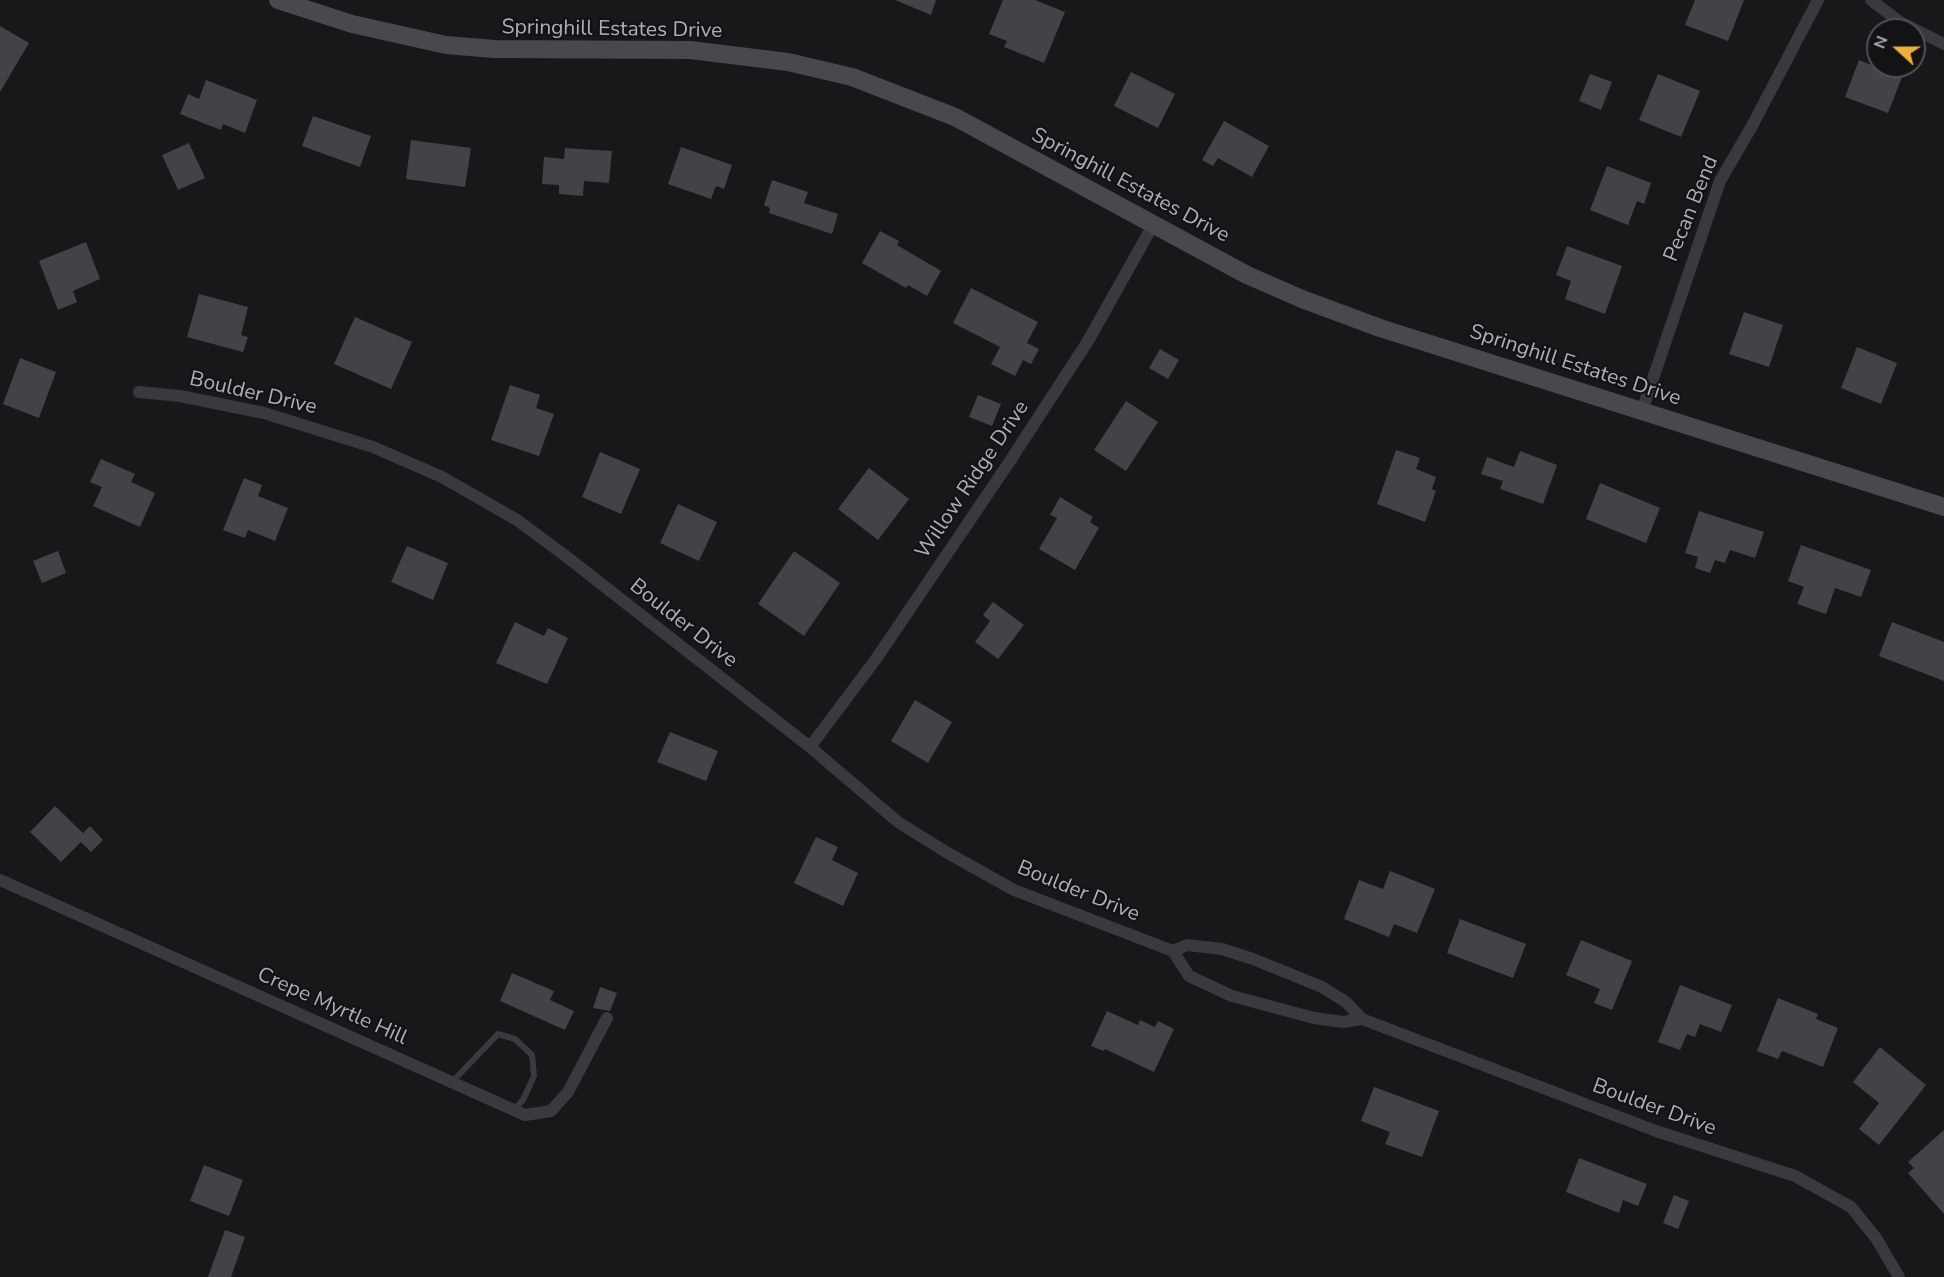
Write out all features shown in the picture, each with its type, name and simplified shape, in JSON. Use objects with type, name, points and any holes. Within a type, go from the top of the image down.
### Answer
[{"type":"street","name":"Springhill Estates Drive","points":[[278,0],[352,24],[446,45],[494,49],[690,50],[788,62],[873,83],[955,117],[1247,275],[1353,319],[1944,507]]},
{"type":"street","name":"Pecan Bend","points":[[1642,411],[1720,181],[1752,126],[1818,0]]},
{"type":"street","points":[[1871,0],[1900,22],[1944,44]]},
{"type":"street","name":"Willow Ridge Drive","points":[[810,747],[876,659],[1008,464],[1088,341],[1153,225]]},
{"type":"street","name":"Boulder Drive","points":[[140,392],[180,396],[264,413],[373,447],[442,477],[517,520],[810,747],[898,822],[956,858],[1014,890],[1173,951],[1189,976],[1232,996],[1314,1018],[1343,1022],[1362,1019]]},
{"type":"street","name":"Crepe Myrtle Hill","points":[[0,880],[525,1115],[551,1111],[568,1092],[607,1018]]},
{"type":"street","name":"Boulder Drive","points":[[1173,951],[1187,945],[1222,949],[1253,959],[1322,987],[1346,1002],[1362,1019],[1656,1131],[1795,1176],[1851,1207],[1876,1238],[1899,1277]]},
{"type":"lane","points":[[452,1082],[498,1034],[515,1039],[532,1055],[534,1076],[523,1100],[514,1110]]},
{"type":"building","points":[[895,0],[936,0],[931,15]]},
{"type":"building","points":[[1003,0],[1035,0],[1065,12],[1044,63],[1004,47],[1007,41],[989,34]]},
{"type":"building","points":[[1695,0],[1744,0],[1728,41],[1685,25]]},
{"type":"building","points":[[0,26],[29,43],[0,92]]},
{"type":"building","points":[[1859,60],[1866,63],[1866,78],[1902,78],[1888,113],[1845,97]]},
{"type":"building","points":[[1131,72],[1175,94],[1158,128],[1114,106]]},
{"type":"building","points":[[1590,74],[1612,82],[1601,110],[1579,101]]},
{"type":"building","points":[[1658,74],[1700,91],[1681,137],[1639,120]]},
{"type":"building","points":[[206,80],[257,100],[245,133],[223,124],[221,130],[180,114],[188,94],[199,99]]},
{"type":"building","points":[[313,116],[371,136],[360,167],[302,146]]},
{"type":"building","points":[[1224,121],[1269,146],[1252,177],[1218,158],[1213,166],[1202,160]]},
{"type":"building","points":[[411,140],[471,148],[465,187],[406,179]]},
{"type":"building","points":[[189,143],[205,178],[178,190],[162,155]]},
{"type":"building","points":[[681,147],[732,165],[724,189],[716,186],[711,199],[668,184]]},
{"type":"building","points":[[565,148],[612,151],[609,183],[584,181],[583,196],[559,194],[559,185],[542,184],[544,157],[564,159]]},
{"type":"building","points":[[1607,166],[1651,183],[1644,204],[1637,201],[1628,225],[1590,210]]},
{"type":"building","points":[[772,180],[808,192],[804,203],[838,214],[832,234],[769,213],[770,208],[764,205]]},
{"type":"building","points":[[880,231],[899,241],[897,245],[941,271],[927,296],[908,285],[906,288],[862,263]]},
{"type":"building","points":[[86,242],[100,279],[73,291],[77,302],[58,310],[39,261]]},
{"type":"building","points":[[1567,246],[1622,266],[1605,314],[1565,299],[1571,281],[1556,275]]},
{"type":"building","points":[[971,288],[1038,322],[1027,343],[1039,349],[1031,364],[1023,360],[1015,376],[991,364],[1000,347],[953,323]]},
{"type":"building","points":[[199,294],[248,307],[241,335],[248,337],[243,352],[187,337]]},
{"type":"building","points":[[1744,312],[1783,325],[1769,367],[1729,354]]},
{"type":"building","points":[[355,317],[412,342],[391,389],[334,364]]},
{"type":"building","points":[[1857,347],[1897,363],[1881,404],[1841,388]]},
{"type":"building","points":[[1160,349],[1179,360],[1168,379],[1149,368]]},
{"type":"building","points":[[20,358],[56,372],[39,418],[3,404]]},
{"type":"building","points":[[510,385],[540,395],[536,408],[554,414],[539,456],[491,440]]},
{"type":"building","points":[[978,395],[1001,404],[992,426],[969,417]]},
{"type":"building","points":[[1126,401],[1158,422],[1126,471],[1094,450]]},
{"type":"building","points":[[1396,450],[1420,458],[1416,469],[1436,477],[1432,489],[1436,491],[1425,522],[1377,504]]},
{"type":"building","points":[[1520,451],[1557,465],[1543,504],[1500,489],[1503,481],[1481,474],[1487,457],[1514,467]]},
{"type":"building","points":[[600,452],[640,469],[621,514],[582,497]]},
{"type":"building","points":[[101,459],[135,474],[131,482],[155,493],[140,527],[93,506],[102,487],[90,482]]},
{"type":"building","points":[[869,468],[909,499],[878,540],[838,509]]},
{"type":"building","points":[[244,478],[262,485],[258,496],[288,508],[275,541],[248,530],[245,538],[223,530]]},
{"type":"building","points":[[1600,483],[1660,508],[1646,543],[1586,519]]},
{"type":"building","points":[[1060,497],[1093,517],[1090,522],[1099,528],[1075,570],[1039,549],[1057,518],[1050,515]]},
{"type":"building","points":[[678,504],[717,522],[699,561],[660,543]]},
{"type":"building","points":[[1699,511],[1764,532],[1755,558],[1730,550],[1725,563],[1715,560],[1710,573],[1695,568],[1698,557],[1685,553]]},
{"type":"building","points":[[1801,545],[1871,570],[1861,597],[1835,588],[1826,614],[1797,604],[1804,587],[1788,581]]},
{"type":"building","points":[[407,546],[448,563],[433,600],[391,582]]},
{"type":"building","points":[[58,551],[66,573],[42,583],[33,561]]},
{"type":"building","points":[[794,551],[840,583],[804,636],[758,604]]},
{"type":"building","points":[[993,602],[1024,625],[998,659],[975,642],[990,621],[983,615]]},
{"type":"building","points":[[515,622],[544,636],[548,628],[568,638],[547,684],[496,663]]},
{"type":"building","points":[[1892,622],[1944,642],[1944,681],[1879,656]]},
{"type":"building","points":[[915,700],[952,722],[928,763],[891,741]]},
{"type":"building","points":[[670,732],[718,751],[706,781],[657,762]]},
{"type":"building","points":[[55,806],[83,833],[90,826],[103,840],[91,852],[81,842],[61,862],[30,832]]},
{"type":"building","points":[[816,837],[838,847],[832,860],[858,873],[843,906],[794,883]]},
{"type":"building","points":[[1390,871],[1435,889],[1417,933],[1394,924],[1389,937],[1344,919],[1359,880],[1383,889]]},
{"type":"building","points":[[1460,919],[1526,944],[1513,978],[1447,953]]},
{"type":"building","points":[[1581,940],[1632,961],[1612,1010],[1594,1003],[1600,989],[1566,975]]},
{"type":"building","points":[[512,973],[554,991],[550,1000],[574,1011],[565,1030],[500,1001]]},
{"type":"building","points":[[1680,985],[1732,1005],[1721,1032],[1700,1024],[1695,1037],[1687,1034],[1680,1050],[1658,1042]]},
{"type":"building","points":[[600,987],[617,993],[610,1011],[593,1008]]},
{"type":"building","points":[[1778,998],[1818,1014],[1816,1019],[1838,1028],[1823,1067],[1782,1051],[1778,1059],[1757,1051]]},
{"type":"building","points":[[1107,1011],[1138,1025],[1140,1020],[1155,1027],[1158,1021],[1174,1029],[1154,1072],[1105,1049],[1104,1051],[1091,1046]]},
{"type":"building","points":[[1880,1047],[1926,1085],[1879,1145],[1859,1129],[1879,1103],[1853,1082]]},
{"type":"building","points":[[1374,1087],[1439,1111],[1422,1157],[1385,1144],[1390,1132],[1361,1121]]},
{"type":"building","points":[[1944,1130],[1944,1214],[1908,1173],[1914,1168],[1908,1162]]},
{"type":"building","points":[[1579,1158],[1647,1184],[1638,1206],[1623,1200],[1619,1213],[1566,1192]]},
{"type":"building","points":[[204,1165],[243,1180],[229,1216],[190,1201]]},
{"type":"building","points":[[1674,1195],[1689,1201],[1678,1229],[1663,1223]]},
{"type":"building","points":[[225,1230],[245,1237],[231,1277],[208,1277]]}]
